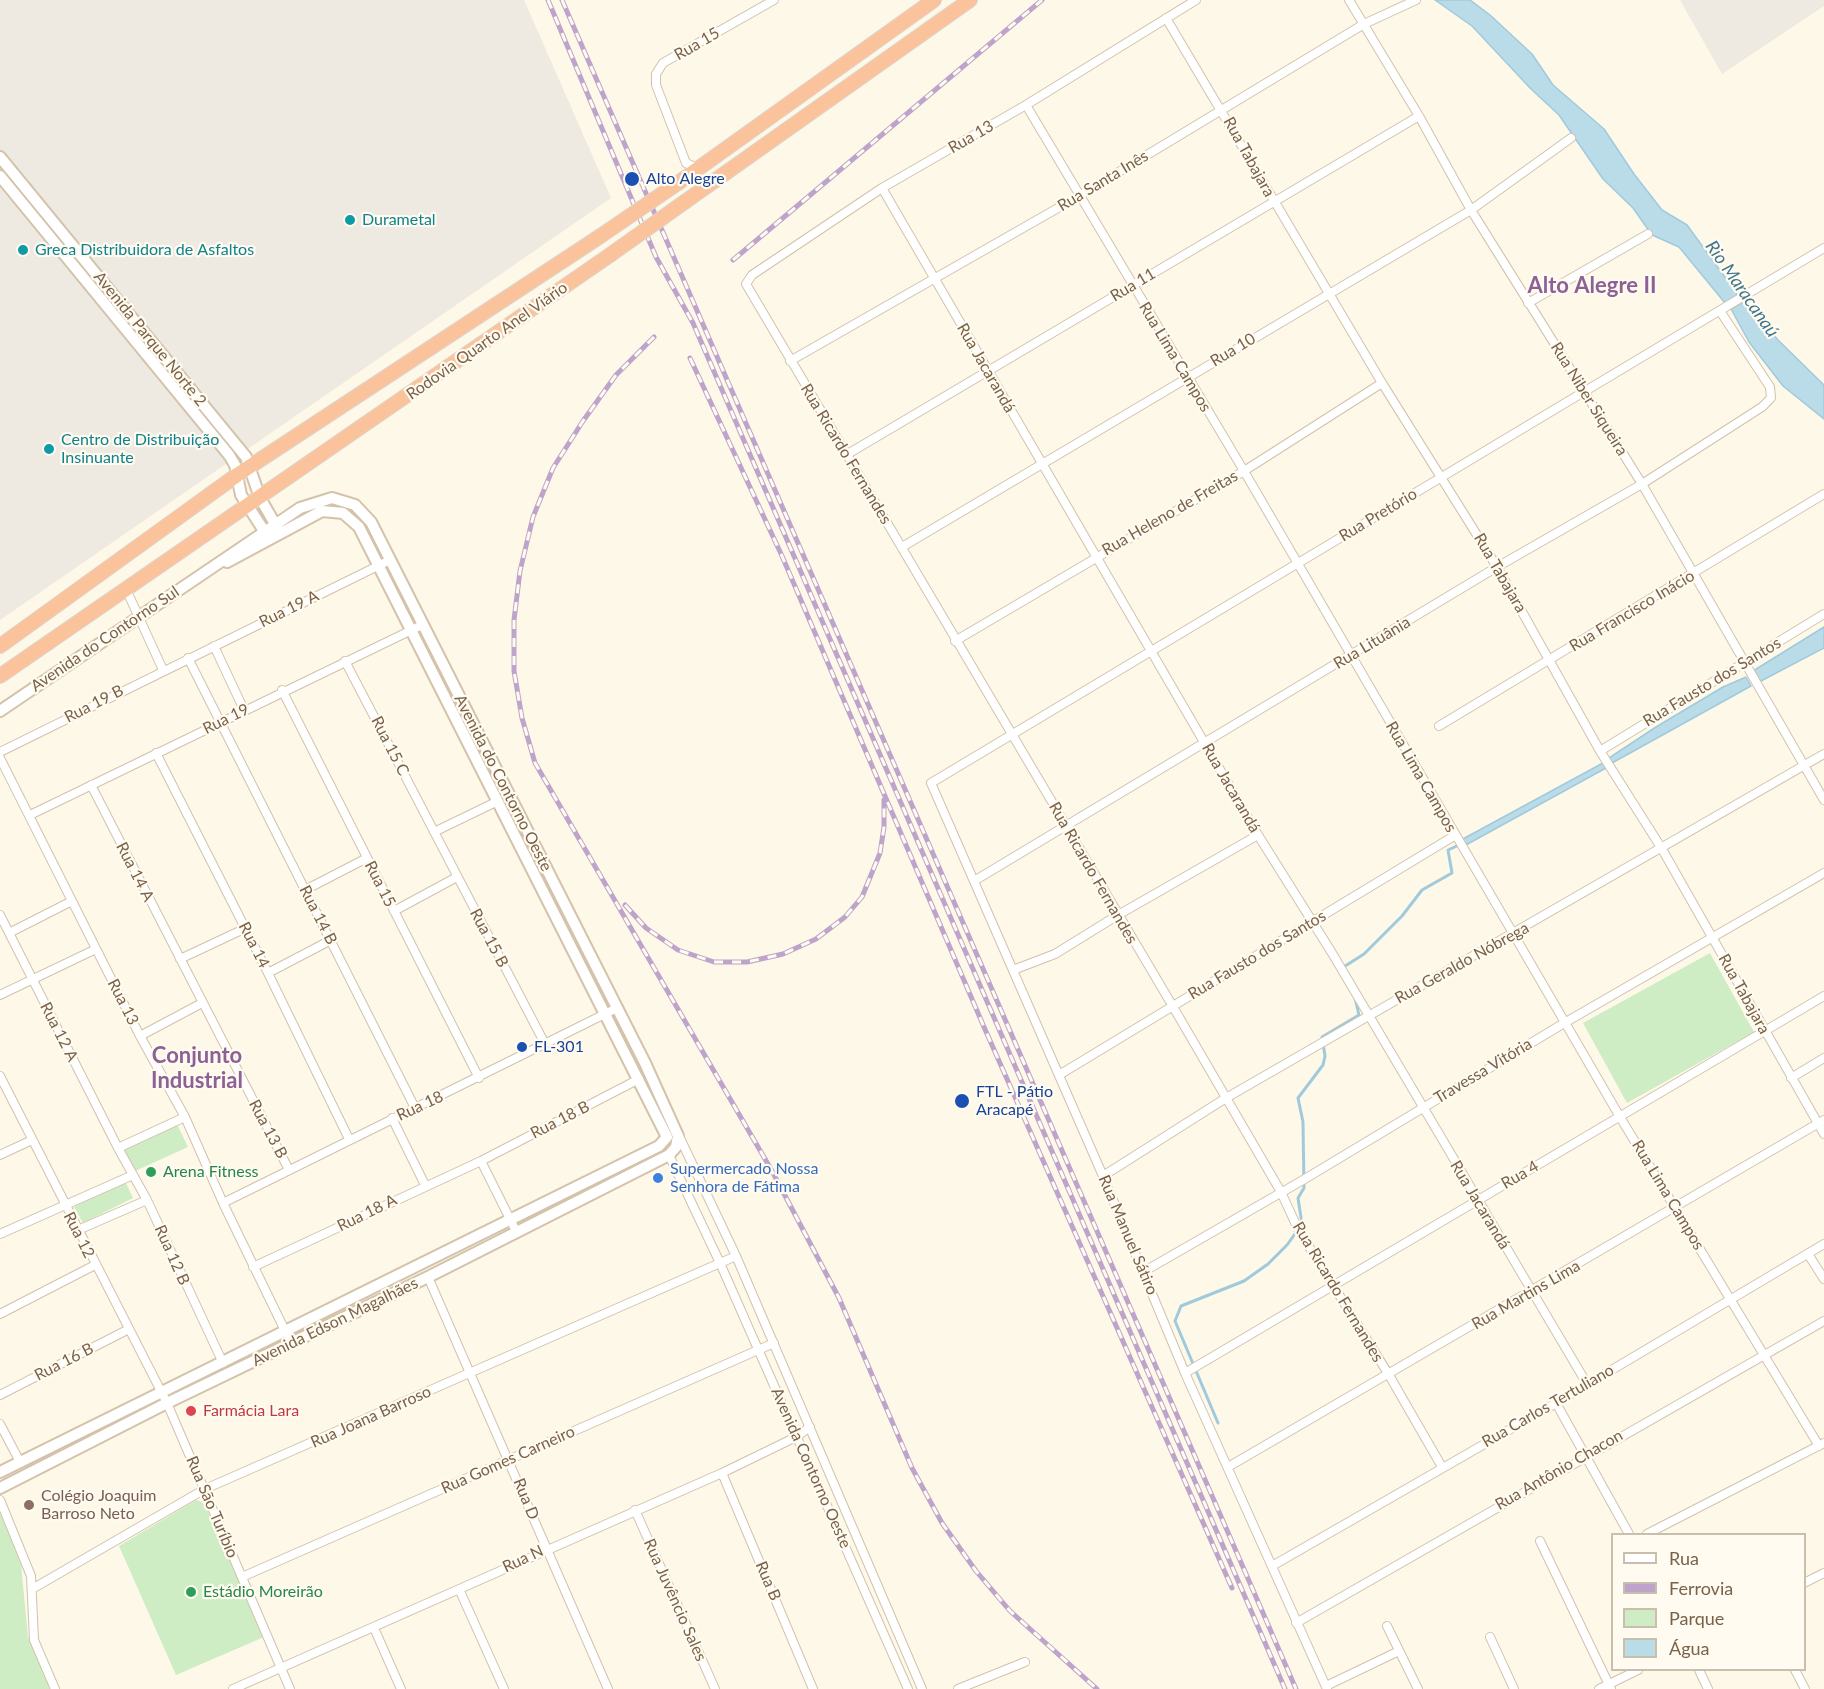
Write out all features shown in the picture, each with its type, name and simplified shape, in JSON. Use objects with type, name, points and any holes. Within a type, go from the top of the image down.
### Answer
[{"type":"highway","name":"Rodovia Quarto Anel Viário","points":[[0,646],[237,475],[699,169],[934,0]]},
{"type":"highway","name":"Rodovia Quarto Anel Viário","points":[[0,676],[610,255],[970,0]]},
{"type":"street","name":"Rua 15","points":[[699,169],[687,163],[656,85],[656,74],[663,63],[774,0]]},
{"type":"street","name":"Rua 13","points":[[749,278],[882,188],[1026,105],[1196,0]]},
{"type":"street","name":"Rua Niber Siqueira","points":[[1349,0],[1419,116],[1471,210],[1642,484],[1824,800]]},
{"type":"street","name":"Rua Santa Inês","points":[[790,361],[1079,196],[1364,24],[1416,0]]},
{"type":"street","name":"Rua Tabajara","points":[[1166,18],[1382,383],[1443,477],[1497,567],[1600,751],[1662,849],[1791,1078],[1821,1122],[1824,1134]]},
{"type":"street","name":"Rua Lima Campos","points":[[1026,105],[1186,378],[1244,471],[1454,836],[1566,1022],[1620,1117],[1763,1355],[1822,1444]]},
{"type":"street","name":"Rua 11","points":[[846,454],[1419,116]]},
{"type":"street","name":"Rua 10","points":[[902,546],[1471,210],[1571,138]]},
{"type":"street","name":"Avenida Parque Norte 2","points":[[0,157],[101,277],[246,458],[260,498],[280,534]]},
{"type":"street","name":"Avenida Parque Norte 2","points":[[0,176],[92,285],[229,455],[237,475],[237,484],[247,507],[267,535]]},
{"type":"street","name":"Rua Jacarandá","points":[[882,188],[1258,836],[1313,922],[1587,1384]]},
{"type":"street","points":[[1528,303],[1648,234]]},
{"type":"street","name":"Rua Pretório","points":[[932,780],[1297,565],[1824,248]]},
{"type":"street","points":[[92,285],[101,277]]},
{"type":"street","name":"Rua Ricardo Fernandes","points":[[749,278],[747,284],[790,361],[902,546],[1010,735],[1067,826],[1172,1005],[1281,1192],[1298,1229],[1389,1375],[1442,1467]]},
{"type":"street","points":[[116,315],[125,307]]},
{"type":"street","name":"Rua Lituânia","points":[[974,881],[1206,744],[1497,567],[1642,484],[1767,402],[1771,398],[1770,387],[1720,311]]},
{"type":"street","name":"Rua Heleno de Freitas","points":[[955,641],[1095,556],[1244,471],[1382,383]]},
{"type":"street","name":"Rua Francisco Inácio","points":[[1439,726],[1694,575],[1824,494]]},
{"type":"street","name":"Avenida do Contorno Oeste","points":[[267,535],[275,524],[322,499],[345,500],[356,505],[372,522],[678,1129],[678,1136]]},
{"type":"street","name":"Avenida do Contorno Oeste","points":[[267,535],[280,534],[322,511],[342,513],[358,527],[639,1079],[666,1136],[660,1146]]},
{"type":"street","name":"Avenida do Contorno Sul","points":[[0,711],[137,616],[267,535]]},
{"type":"street","name":"Rua 19 A","points":[[188,658],[390,560]]},
{"type":"street","points":[[126,589],[162,670]]},
{"type":"street","name":"Rua Fausto dos Santos","points":[[1600,751],[1824,614]]},
{"type":"street","name":"Rua 19","points":[[30,815],[282,690],[422,625]]},
{"type":"street","points":[[214,646],[244,710]]},
{"type":"street","name":"Rua 19 B","points":[[0,752],[188,658]]},
{"type":"street","name":"Rua 14 B","points":[[188,658],[415,1108]]},
{"type":"street","name":"Rua 15 C","points":[[345,661],[434,832]]},
{"type":"street","name":"Rua 15","points":[[282,690],[478,1078]]},
{"type":"street","points":[[464,737],[476,731]]},
{"type":"street","name":"Rua 14","points":[[156,753],[246,927],[349,1139]]},
{"type":"street","points":[[475,759],[487,753]]},
{"type":"street","name":"Rua Geraldo Nóbrega","points":[[1103,1176],[1226,1098],[1824,754]]},
{"type":"street","name":"Rua 13","points":[[0,758],[140,1036],[185,1117],[222,1203],[291,1343]]},
{"type":"street","name":"Rua Manuel Sátiro","points":[[932,780],[931,784],[1103,1176],[1185,1373],[1326,1688]]},
{"type":"street","name":"Rua 14 A","points":[[91,785],[180,959]]},
{"type":"street","points":[[434,832],[496,802]]},
{"type":"street","name":"Rua 15 B","points":[[434,832],[545,1044]]},
{"type":"street","points":[[1013,970],[1055,954],[1118,915],[1258,836]]},
{"type":"street","name":"Rua Fausto dos Santos","points":[[1059,1075],[1454,836]]},
{"type":"street","points":[[305,890],[367,858]]},
{"type":"street","name":"Travessa Vitória","points":[[1143,1272],[1566,1022],[1824,873]]},
{"type":"street","points":[[394,910],[457,877]]},
{"type":"street","points":[[542,892],[555,885]]},
{"type":"street","points":[[9,933],[72,901]]},
{"type":"street","points":[[553,912],[566,905]]},
{"type":"street","name":"Rua 12 A","points":[[0,915],[118,1148]]},
{"type":"street","points":[[180,959],[246,927]]},
{"type":"street","points":[[268,973],[331,940]]},
{"type":"street","points":[[0,995],[96,949]]},
{"type":"street","name":"Rua 13 B","points":[[180,959],[289,1170]]},
{"type":"street","name":"Rua 4","points":[[1185,1373],[1477,1200],[1766,1033],[1824,996]]},
{"type":"street","points":[[140,1036],[202,1003]]},
{"type":"street","name":"Rua 18","points":[[222,1203],[617,1008]]},
{"type":"street","points":[[1791,1078],[1824,1058]]},
{"type":"street","name":"Rua 12","points":[[0,1076],[63,1204],[162,1392]]},
{"type":"street","name":"Rua 18 B","points":[[481,1161],[639,1079]]},
{"type":"street","points":[[118,1148],[185,1117]]},
{"type":"street","points":[[392,1118],[425,1185]]},
{"type":"street","name":"Rua Martins Lima","points":[[1228,1467],[1533,1292],[1674,1206],[1821,1122]]},
{"type":"street","points":[[669,1155],[676,1147],[678,1136]]},
{"type":"street","name":"Avenida Contorno Oeste","points":[[678,1136],[774,1342],[922,1689]]},
{"type":"street","points":[[0,1155],[32,1140]]},
{"type":"street","name":"Avenida Edson Magalhães","points":[[0,1472],[286,1332],[510,1218],[660,1146]]},
{"type":"street","name":"Rua 12 B","points":[[118,1148],[147,1200],[219,1364]]},
{"type":"street","name":"Avenida Contorno Oeste","points":[[669,1155],[720,1263],[908,1689]]},
{"type":"street","name":"Avenida Edson Magalhães","points":[[0,1488],[167,1403],[428,1277],[669,1155]]},
{"type":"street","points":[[481,1161],[516,1231]]},
{"type":"street","name":"Rua 18 A","points":[[254,1267],[425,1185],[481,1161]]},
{"type":"street","points":[[0,1234],[63,1204],[133,1175]]},
{"type":"street","points":[[78,1230],[147,1200]]},
{"type":"street","points":[[695,1210],[710,1203]]},
{"type":"street","points":[[705,1230],[720,1223]]},
{"type":"street","name":"Rua Carlos Tertuliano","points":[[1272,1566],[1556,1403],[1824,1244]]},
{"type":"street","points":[[1808,1254],[1824,1279]]},
{"type":"street","points":[[720,1263],[735,1256]]},
{"type":"street","name":"Rua Joana Barroso","points":[[33,1589],[205,1489],[720,1263]]},
{"type":"street","points":[[0,1314],[95,1265]]},
{"type":"street","name":"Rua D","points":[[428,1277],[510,1459],[608,1689]]},
{"type":"street","name":"Rua Antônio Chacon","points":[[1296,1623],[1584,1456],[1824,1321]]},
{"type":"street","name":"Rua 16 B","points":[[0,1395],[129,1329]]},
{"type":"street","name":"Rua Gomes Carneiro","points":[[242,1577],[774,1342]]},
{"type":"street","points":[[219,1364],[220,1378]]},
{"type":"street","name":"Rua São Turíbio","points":[[162,1392],[290,1689]]},
{"type":"street","points":[[1556,1403],[1628,1533]]},
{"type":"street","points":[[0,1424],[20,1462]]},
{"type":"street","name":"Rua N","points":[[233,1689],[374,1628],[546,1548],[722,1473],[796,1437],[810,1427]]},
{"type":"street","points":[[1649,1533],[1822,1444]]},
{"type":"street","name":"Rua B","points":[[722,1473],[813,1689]]},
{"type":"street","points":[[0,1500],[31,1576],[34,1640],[55,1689]]},
{"type":"street","name":"Rua Juvêncio Sales","points":[[635,1510],[714,1689]]},
{"type":"street","points":[[1540,1541],[1610,1686]]},
{"type":"street","points":[[1806,1582],[1824,1574]]},
{"type":"street","points":[[861,1582],[875,1577]]},
{"type":"street","points":[[459,1589],[504,1689]]},
{"type":"street","points":[[1387,1626],[1418,1689]]},
{"type":"street","points":[[374,1628],[401,1689]]},
{"type":"street","points":[[1490,1637],[1514,1689]]},
{"type":"street","points":[[1326,1688],[1399,1651]]},
{"type":"street","points":[[958,1689],[1024,1662]]},
{"type":"street","points":[[1599,1689],[1610,1686],[1636,1671]]},
{"type":"street","points":[[1699,1671],[1708,1689]]},
{"type":"street","points":[[1796,1671],[1805,1689]]},
{"type":"shaded area","points":[[0,0],[524,0],[611,198],[0,620]]},
{"type":"shaded area","points":[[1680,0],[1824,0],[1824,6],[1722,74]]},
{"type":"green space","points":[[1710,953],[1754,1032],[1627,1103],[1583,1023]]},
{"type":"green space","points":[[177,1124],[188,1147],[133,1172],[123,1151]]},
{"type":"green space","points":[[125,1181],[133,1198],[83,1223],[74,1207]]},
{"type":"green space","name":"Estádio Moreirão","points":[[196,1500],[204,1502],[264,1637],[176,1675],[119,1546]]},
{"type":"green space","points":[[0,1513],[21,1564],[28,1637],[50,1689],[0,1689]]},
{"type":"water","name":"Rio Maracanaú","points":[[1435,0],[1470,0],[1490,15],[1532,54],[1553,85],[1604,129],[1634,174],[1662,210],[1687,225],[1738,295],[1725,303],[1679,247],[1652,235],[1633,208],[1603,179],[1559,115],[1531,89],[1472,26]]},
{"type":"water","name":"Rio Maracanaú","points":[[1745,301],[1778,340],[1824,385],[1824,419],[1783,386],[1749,342],[1731,309]]},
{"type":"water","points":[[1824,627],[1824,648],[1759,682],[1753,671]]},
{"type":"water","points":[[1746,677],[1751,686],[1612,763],[1609,758],[1656,727],[1723,687]]},
{"type":"water","points":[[1603,763],[1606,768],[1464,846],[1461,840]]},
{"type":"waterway","points":[[1342,968],[1364,954],[1402,916],[1422,890],[1452,873],[1448,850],[1459,845]]},
{"type":"waterway","points":[[1218,1423],[1175,1321],[1181,1306],[1244,1281],[1268,1264],[1287,1245],[1302,1224],[1298,1198],[1304,1188],[1303,1122],[1298,1098],[1323,1065],[1325,1056],[1322,1037],[1359,1015],[1355,998]]},
{"type":"railway","points":[[548,0],[656,257],[693,323],[1285,1689]]},
{"type":"railway","points":[[562,0],[1296,1689]]},
{"type":"railway","points":[[733,260],[1042,0]]},
{"type":"railway","points":[[654,337],[616,375],[583,421],[553,468],[533,517],[520,571],[514,620],[514,671],[522,718],[535,763],[772,1171],[839,1298],[912,1468],[942,1523],[976,1571],[1010,1611],[1097,1689]]},
{"type":"railway","points":[[690,358],[782,556],[984,1027],[1232,1588]]},
{"type":"railway","points":[[625,905],[646,928],[678,950],[714,962],[747,962],[783,954],[816,939],[845,917],[862,897],[880,853],[884,827],[884,800]]},
{"type":"place","name":"Alto Alegre","points":[[632,179]]},
{"type":"place","name":"Durametal","points":[[350,220]]},
{"type":"place","name":"Greca Distribuidora de Asfaltos","points":[[23,250]]},
{"type":"place","name":"Centro de Distribuição Insinuante","points":[[49,449]]},
{"type":"place","name":"FL-301","points":[[522,1047]]},
{"type":"place","name":"FTL - Pátio Aracapé","points":[[962,1101]]},
{"type":"place","name":"Arena Fitness","points":[[151,1172]]},
{"type":"place","name":"Supermercado Nossa Senhora de Fátima","points":[[658,1178]]},
{"type":"place","name":"Farmácia Lara","points":[[191,1411]]},
{"type":"place","name":"Colégio Joaquim Barroso Neto","points":[[29,1505]]},
{"type":"place","name":"Estádio Moreirão","points":[[191,1592]]},
{"type":"district","name":"Alto Alegre II","points":[[1592,286]]},
{"type":"district","name":"Conjunto Industrial","points":[[197,1068]]}]
